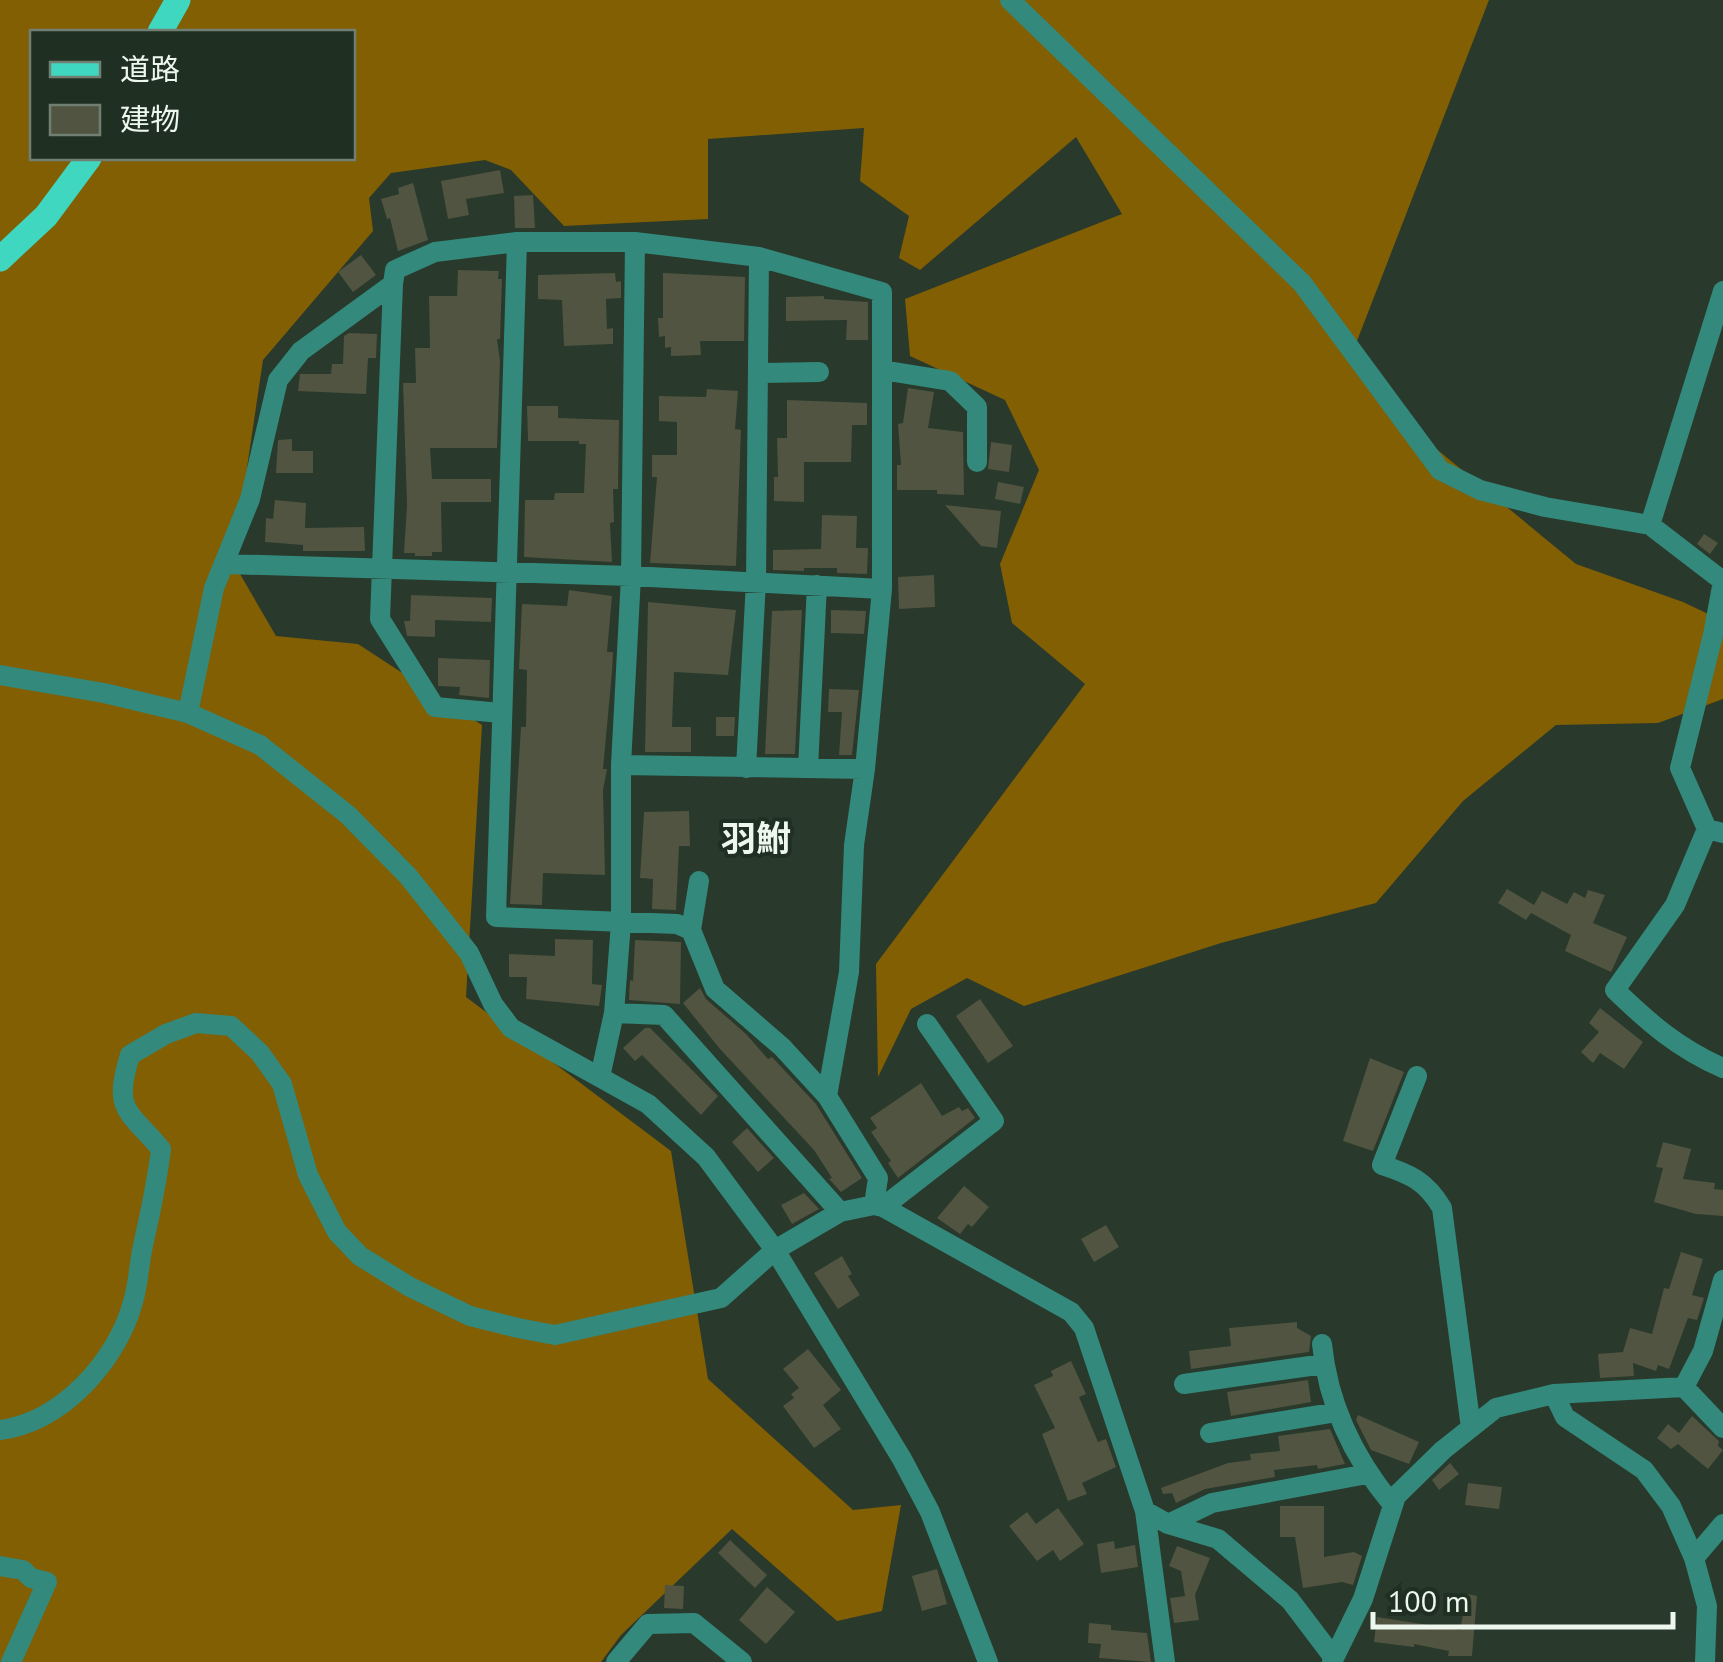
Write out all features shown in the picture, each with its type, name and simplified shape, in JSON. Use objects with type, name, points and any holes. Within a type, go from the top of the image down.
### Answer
[{"type":"main road","points":[[161,30],[178,0]]},
{"type":"main road","points":[[0,259],[46,216],[88,160]]},
{"type":"street","points":[[1010,0],[1302,282],[1440,470],[1480,490],[1545,507],[1650,525],[1723,581],[1680,768],[1715,831],[1674,905],[1615,990],[1657,1032],[1723,1068]]},
{"type":"street","points":[[517,242],[496,917],[676,924],[691,930]]},
{"type":"street","points":[[501,713],[436,707],[380,619],[395,270],[435,252],[517,242],[635,242],[759,256],[882,292],[882,589],[854,845],[849,972],[827,1096]]},
{"type":"street","points":[[600,1078],[614,1012],[620,923],[621,765],[631,576],[635,242]]},
{"type":"street","points":[[746,768],[756,581],[759,256]]},
{"type":"street","points":[[188,713],[214,588],[250,499],[278,380],[302,351],[394,284]]},
{"type":"street","points":[[1650,525],[1723,291]]},
{"type":"street","points":[[882,370],[950,381],[976,407],[978,462]]},
{"type":"street","points":[[758,373],[819,372]]},
{"type":"street","points":[[226,564],[509,571],[882,589]]},
{"type":"street","points":[[808,768],[817,584]]},
{"type":"street","points":[[0,675],[188,713],[260,746],[348,815],[408,876],[469,953],[493,1004],[511,1028],[648,1104],[706,1157],[775,1250],[923,1499],[988,1662]]},
{"type":"street","points":[[621,765],[865,769]]},
{"type":"street","points":[[698,880],[691,930],[715,989],[782,1047],[827,1096],[878,1178],[879,1206]]},
{"type":"street","points":[[614,1012],[664,1015],[840,1212]]},
{"type":"street","points":[[0,1430],[19,1428],[50,1413],[88,1381],[114,1348],[132,1306],[155,1201],[161,1149],[122,1103],[121,1086],[130,1055],[166,1034],[196,1024],[231,1026],[260,1052],[282,1084],[308,1175],[337,1232],[360,1256],[470,1316],[556,1335],[720,1298],[775,1250],[840,1212],[879,1206],[994,1122],[927,1024]]},
{"type":"street","points":[[1418,1076],[1382,1165],[1414,1176],[1430,1188],[1442,1208],[1471,1428]]},
{"type":"street","points":[[879,1206],[1071,1312],[1084,1328],[1145,1511],[1165,1662]]},
{"type":"street","points":[[1684,1386],[1703,1351],[1723,1280]]},
{"type":"street","points":[[1184,1384],[1323,1354],[1337,1412],[1367,1474],[1392,1504]]},
{"type":"street","points":[[1145,1511],[1168,1524],[1218,1539],[1290,1600],[1333,1660],[1362,1598],[1388,1527],[1392,1504],[1443,1450],[1496,1408],[1554,1394],[1684,1386]]},
{"type":"street","points":[[1684,1386],[1723,1428]]},
{"type":"street","points":[[1554,1394],[1566,1417],[1644,1470],[1670,1506],[1694,1558],[1706,1606],[1706,1662]]},
{"type":"street","points":[[1210,1434],[1337,1412]]},
{"type":"street","points":[[1168,1524],[1212,1503],[1367,1474]]},
{"type":"street","points":[[1694,1558],[1723,1524]]},
{"type":"street","points":[[0,1566],[23,1570],[31,1578],[47,1582],[11,1662]]},
{"type":"street","points":[[616,1662],[648,1624],[694,1623],[742,1662]]},
{"type":"shaded area","points":[[0,0],[1489,0],[1357,341],[1377,400],[1576,564],[1683,602],[1723,621],[1723,699],[1658,723],[1556,725],[1463,801],[1376,903],[1221,943],[1024,1006],[967,978],[911,1009],[878,1077],[876,964],[1085,684],[1012,623],[1000,564],[1039,470],[1005,400],[910,356],[905,299],[1122,214],[1076,137],[920,270],[899,258],[909,216],[860,181],[864,128],[708,139],[708,219],[564,226],[511,170],[485,160],[391,173],[369,198],[373,231],[263,360],[233,562],[276,636],[358,644],[482,725],[466,997],[671,1151],[708,1379],[853,1510],[901,1505],[882,1611],[837,1621],[732,1529],[621,1635],[601,1662],[0,1662]]},
{"type":"building","points":[[500,170],[504,193],[466,199],[469,215],[448,219],[441,181]]},
{"type":"building","points":[[413,183],[428,240],[398,251],[381,199],[399,194],[398,188]]},
{"type":"building","points":[[533,195],[535,228],[515,228],[514,196]]},
{"type":"building","points":[[361,255],[376,275],[353,292],[338,272]]},
{"type":"building","points":[[458,270],[499,271],[498,279],[502,279],[497,339],[497,448],[430,448],[432,479],[491,479],[491,502],[441,502],[442,552],[415,556],[404,553],[407,505],[403,383],[416,383],[415,348],[430,348],[429,296],[457,296]]},
{"type":"building","points":[[615,273],[616,282],[621,281],[621,298],[606,299],[607,329],[613,328],[613,344],[564,346],[562,300],[538,299],[538,275]]},
{"type":"building","points":[[663,273],[745,277],[744,341],[700,341],[701,355],[671,356],[671,347],[665,348],[665,336],[659,337]]},
{"type":"building","points":[[824,296],[868,302],[868,340],[846,340],[847,320],[786,321],[786,297]]},
{"type":"building","points":[[377,334],[376,358],[368,358],[366,394],[298,391],[300,374],[331,374],[332,364],[343,364],[344,336]]},
{"type":"building","points":[[908,388],[934,392],[928,428],[963,432],[964,495],[897,490],[897,465],[901,465],[898,424],[903,423]]},
{"type":"building","points":[[707,389],[738,391],[735,429],[741,430],[736,566],[650,563],[657,477],[652,477],[652,455],[677,455],[677,422],[659,421],[659,396],[706,397]]},
{"type":"building","points":[[787,400],[867,403],[867,425],[852,425],[851,462],[804,462],[804,502],[774,501],[777,438],[787,438]]},
{"type":"building","points":[[527,406],[558,406],[558,418],[619,420],[618,489],[613,489],[614,522],[610,523],[612,562],[524,557],[525,500],[554,500],[555,493],[584,493],[586,444],[528,441]]},
{"type":"building","points":[[292,439],[292,451],[313,451],[313,473],[276,473],[278,440]]},
{"type":"building","points":[[991,442],[1012,445],[1009,472],[988,469]]},
{"type":"building","points":[[998,482],[1024,487],[1020,504],[995,499]]},
{"type":"building","points":[[275,500],[306,503],[305,528],[364,527],[365,551],[303,551],[303,545],[265,542],[266,518],[273,519]]},
{"type":"building","points":[[945,505],[1001,511],[997,548],[981,546]]},
{"type":"building","points":[[822,515],[857,516],[856,548],[868,548],[867,574],[837,573],[837,568],[773,570],[773,550],[821,549]]},
{"type":"building","points":[[1704,534],[1718,543],[1710,554],[1697,544]]},
{"type":"building","points":[[934,575],[935,607],[899,609],[898,577]]},
{"type":"building","points":[[569,590],[612,596],[607,652],[613,652],[612,672],[603,769],[607,769],[603,790],[605,875],[543,873],[542,905],[510,904],[521,727],[526,727],[527,670],[519,669],[522,604],[567,606]]},
{"type":"building","points":[[411,595],[492,598],[491,622],[435,620],[435,637],[407,636],[404,621],[410,621]]},
{"type":"building","points":[[648,602],[736,610],[728,675],[674,672],[672,727],[691,727],[691,752],[645,752]]},
{"type":"building","points":[[802,610],[795,754],[765,754],[772,611]]},
{"type":"building","points":[[831,610],[866,611],[864,634],[831,633]]},
{"type":"building","points":[[438,658],[490,660],[489,698],[459,695],[460,687],[438,686]]},
{"type":"building","points":[[829,689],[859,690],[852,755],[839,755],[842,712],[828,712]]},
{"type":"building","points":[[716,717],[735,717],[734,736],[716,736]]},
{"type":"building","points":[[689,811],[690,846],[679,846],[676,910],[652,909],[653,879],[640,878],[644,812]]},
{"type":"building","points":[[1507,889],[1534,905],[1542,891],[1567,904],[1574,892],[1585,898],[1588,890],[1605,895],[1593,923],[1627,937],[1611,972],[1565,951],[1571,935],[1531,913],[1526,920],[1498,903]]},
{"type":"building","points":[[555,939],[593,940],[592,984],[602,985],[599,1006],[526,999],[527,977],[509,977],[509,954],[555,956]]},
{"type":"building","points":[[635,940],[681,942],[680,1004],[629,1000]]},
{"type":"building","points":[[700,988],[706,999],[768,1059],[772,1057],[816,1104],[862,1178],[841,1192],[829,1179],[832,1178],[814,1150],[683,1003]]},
{"type":"building","points":[[980,999],[1013,1046],[988,1063],[956,1016]]},
{"type":"building","points":[[1600,1008],[1643,1042],[1624,1069],[1600,1053],[1593,1063],[1581,1052],[1599,1032],[1589,1023]]},
{"type":"building","points":[[650,1028],[718,1096],[701,1115],[642,1055],[635,1061],[623,1048]]},
{"type":"building","points":[[1370,1058],[1404,1072],[1373,1151],[1343,1141]]},
{"type":"building","points":[[921,1083],[942,1116],[959,1107],[962,1111],[968,1108],[975,1118],[898,1178],[871,1132],[877,1128],[870,1118]]},
{"type":"building","points":[[747,1128],[774,1158],[758,1172],[732,1142]]},
{"type":"building","points":[[1663,1142],[1691,1149],[1683,1179],[1715,1183],[1714,1189],[1723,1190],[1723,1216],[1696,1214],[1654,1202],[1663,1168],[1656,1167]]},
{"type":"building","points":[[964,1186],[989,1207],[972,1227],[968,1224],[960,1234],[937,1218]]},
{"type":"building","points":[[804,1193],[819,1209],[792,1224],[781,1205]]},
{"type":"building","points":[[1106,1225],[1119,1247],[1094,1262],[1081,1239]]},
{"type":"building","points":[[1681,1252],[1703,1259],[1692,1295],[1704,1298],[1697,1320],[1688,1318],[1669,1369],[1658,1365],[1656,1371],[1633,1363],[1634,1376],[1600,1378],[1598,1354],[1623,1352],[1630,1328],[1652,1334],[1664,1288],[1669,1289]]},
{"type":"building","points":[[842,1256],[860,1295],[838,1309],[814,1273]]},
{"type":"building","points":[[1297,1322],[1297,1328],[1311,1336],[1309,1352],[1191,1369],[1189,1351],[1231,1346],[1229,1328]]},
{"type":"building","points":[[808,1349],[841,1390],[823,1405],[841,1429],[814,1448],[783,1406],[799,1388],[783,1369]]},
{"type":"building","points":[[1071,1361],[1086,1394],[1079,1397],[1098,1442],[1106,1439],[1116,1467],[1082,1483],[1087,1494],[1068,1501],[1042,1434],[1055,1428],[1034,1385]]},
{"type":"building","points":[[1308,1380],[1311,1402],[1231,1416],[1227,1392]]},
{"type":"building","points":[[1358,1415],[1419,1442],[1409,1464],[1371,1450],[1356,1420]]},
{"type":"building","points":[[1692,1416],[1719,1441],[1723,1450],[1708,1469],[1678,1444],[1671,1449],[1657,1438],[1668,1424],[1679,1433]]},
{"type":"building","points":[[1330,1429],[1345,1464],[1274,1470],[1275,1477],[1205,1489],[1176,1503],[1172,1493],[1163,1494],[1161,1488],[1228,1463],[1251,1460],[1250,1454],[1280,1451],[1278,1436]]},
{"type":"building","points":[[1450,1463],[1459,1474],[1439,1490],[1432,1480]]},
{"type":"building","points":[[1468,1483],[1502,1487],[1499,1509],[1465,1505]]},
{"type":"building","points":[[1280,1506],[1324,1506],[1324,1557],[1354,1552],[1362,1556],[1353,1585],[1342,1582],[1303,1588],[1295,1537],[1280,1537]]},
{"type":"building","points":[[1058,1508],[1084,1544],[1060,1561],[1053,1550],[1037,1561],[1009,1526],[1027,1512],[1036,1524]]},
{"type":"building","points":[[730,1540],[767,1575],[755,1588],[718,1553]]},
{"type":"building","points":[[1114,1541],[1115,1549],[1135,1545],[1138,1567],[1101,1573],[1097,1544]]},
{"type":"building","points":[[1177,1546],[1210,1558],[1195,1595],[1199,1620],[1174,1623],[1170,1598],[1185,1596],[1181,1571],[1169,1566]]},
{"type":"building","points":[[937,1569],[947,1604],[922,1611],[912,1576]]},
{"type":"building","points":[[665,1585],[684,1586],[683,1609],[664,1608]]},
{"type":"building","points":[[767,1587],[795,1612],[766,1644],[739,1620]]},
{"type":"building","points":[[1467,1594],[1477,1596],[1472,1656],[1448,1656],[1449,1651],[1414,1644],[1374,1642],[1377,1617],[1460,1630]]},
{"type":"building","points":[[1089,1623],[1111,1625],[1111,1630],[1147,1633],[1151,1662],[1099,1658],[1101,1644],[1088,1643]]},
{"type":"district","name":"羽鮒","points":[[756,838]]}]
